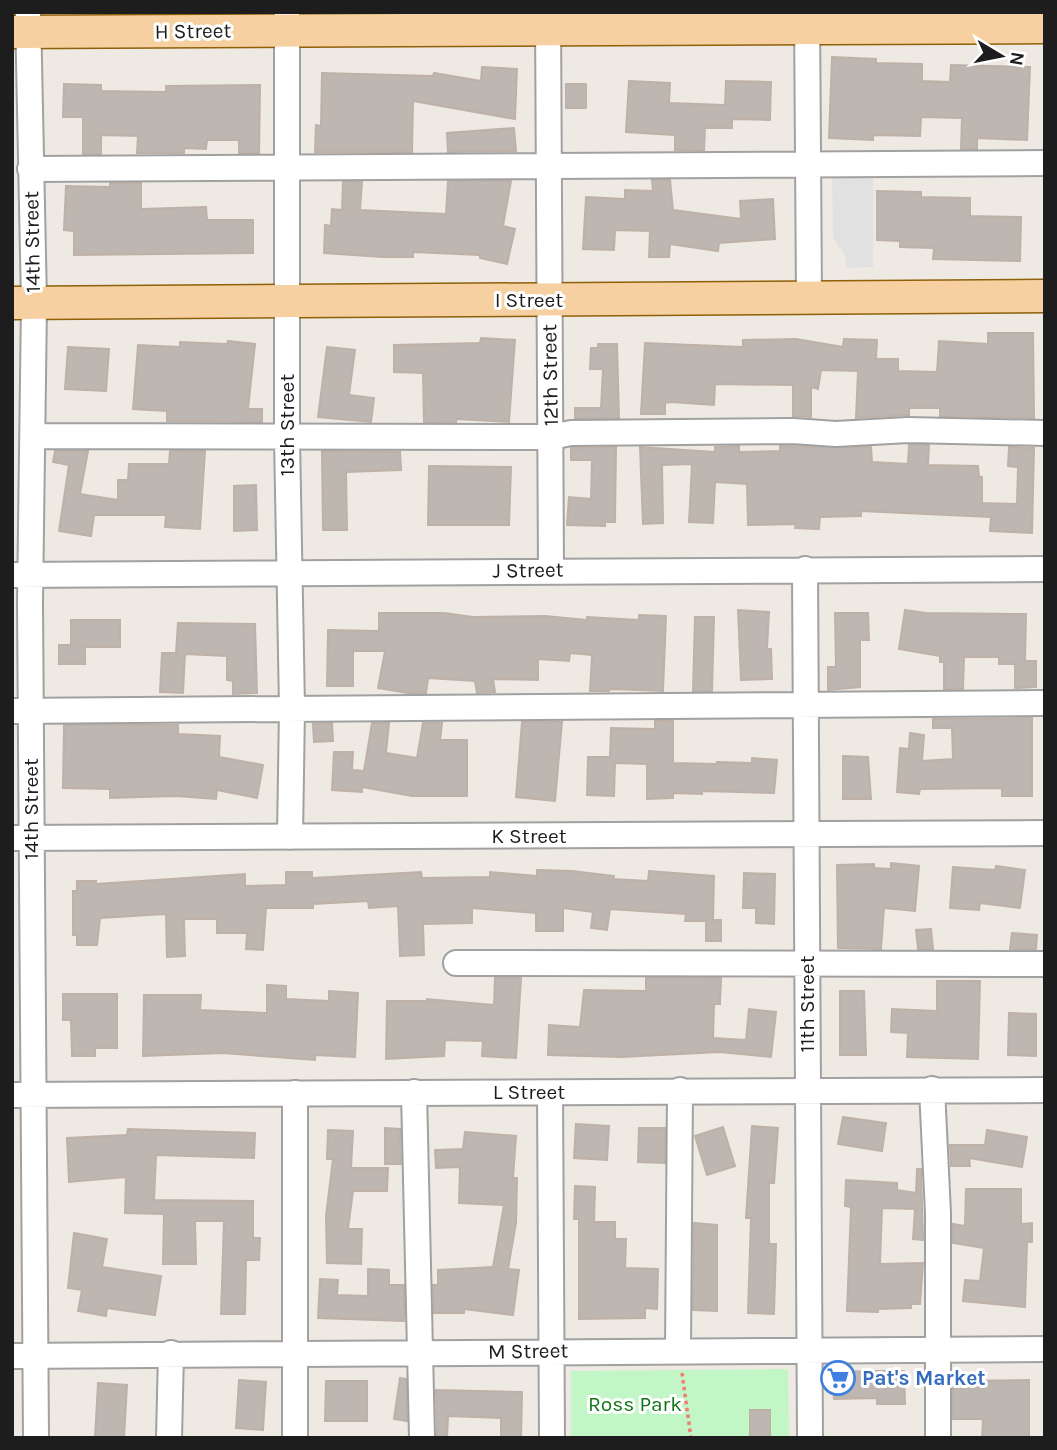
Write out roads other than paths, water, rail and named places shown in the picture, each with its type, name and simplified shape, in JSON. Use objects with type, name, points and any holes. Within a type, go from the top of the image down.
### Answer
[{"type":"main road","name":"H Street","points":[[23,26],[156,22],[807,20],[1045,27]]},
{"type":"main road","name":"I Street","points":[[23,303],[1045,296]]},
{"type":"street","name":"12th Street","points":[[548,20],[551,570]]},
{"type":"street","points":[[807,20],[809,298]]},
{"type":"street","name":"13th Street","points":[[287,21],[286,302],[292,708],[290,837]]},
{"type":"street","name":"14th Street","points":[[23,26],[30,169],[23,303],[33,436],[21,574],[23,1356],[36,1438]]},
{"type":"street","points":[[30,169],[808,162],[1045,163]]},
{"type":"street","points":[[33,436],[551,437],[571,433],[793,431],[836,435],[908,430],[1045,433]]},
{"type":"street","name":"11th Street","points":[[805,569],[810,1438]]},
{"type":"street","name":"J Street","points":[[21,574],[1045,569]]},
{"type":"street","points":[[21,711],[1045,703]]},
{"type":"street","name":"K Street","points":[[22,838],[1045,832]]},
{"type":"street","points":[[456,963],[1045,964]]},
{"type":"street","points":[[932,1089],[938,1213],[935,1349],[937,1438]]},
{"type":"street","points":[[678,1350],[680,1090]]},
{"type":"street","name":"L Street","points":[[23,1095],[1045,1090]]},
{"type":"street","points":[[414,1092],[422,1438]]},
{"type":"street","points":[[295,1093],[295,1438]]},
{"type":"street","points":[[550,1093],[552,1438]]},
{"type":"street","name":"M Street","points":[[23,1356],[550,1350],[1045,1349]]},
{"type":"street","points":[[169,1438],[171,1353]]},
{"type":"place","name":"Pat's Market","points":[[838,1378]]},
{"type":"park label","name":"Ross Park","points":[[635,1404]]}]
